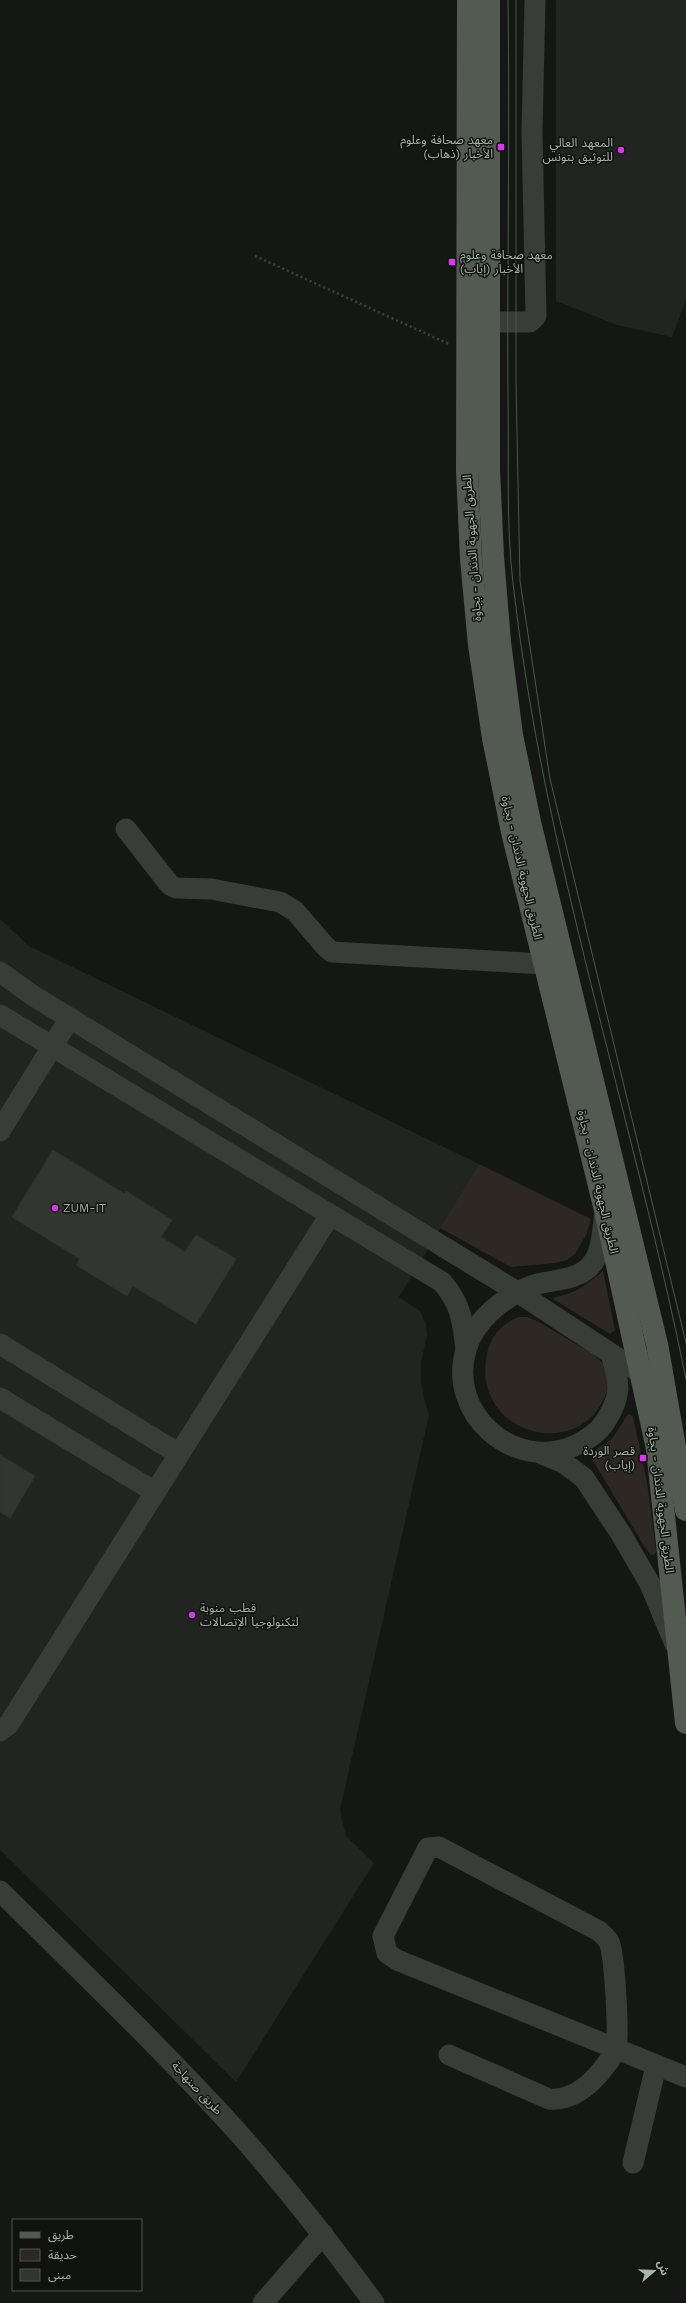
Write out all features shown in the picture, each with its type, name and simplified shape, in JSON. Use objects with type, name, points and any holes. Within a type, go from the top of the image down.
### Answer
[{"type":"main road","name":"الطريق الجهوية الدندان - بجاوة","points":[[468,0],[466,296],[467,471],[471,559],[479,645],[493,738],[512,832],[605,1210],[642,1374],[677,1545],[677,1648],[686,1723]]},
{"type":"main road","name":"الطريق الجهوية الدندان - بجاوة","points":[[489,0],[489,470],[493,557],[500,642],[512,735],[530,822],[657,1344],[671,1414],[686,1510]]},
{"type":"main road","points":[[466,296],[490,298]]},
{"type":"street","points":[[490,322],[530,322],[536,316],[532,132],[535,0]]},
{"type":"street","points":[[126,829],[170,885],[176,888],[211,889],[280,902],[295,911],[332,952],[545,964]]},
{"type":"street","points":[[0,972],[70,1018],[519,1292],[642,1374],[657,1389],[671,1414]]},
{"type":"street","points":[[0,1015],[330,1216],[442,1282],[454,1296],[461,1315],[466,1349],[463,1379],[466,1397],[477,1419],[499,1440],[515,1448],[539,1453],[564,1463],[584,1478],[621,1534],[650,1584],[677,1648]]},
{"type":"street","points":[[0,1131],[70,1018]]},
{"type":"street","points":[[466,1349],[476,1328],[492,1310],[519,1292],[534,1286],[573,1277],[584,1271],[594,1262],[600,1249],[605,1210]]},
{"type":"street","points":[[0,1731],[9,1724],[330,1216]]},
{"type":"street","points":[[0,1344],[180,1454]]},
{"type":"street","points":[[539,1453],[564,1450],[586,1441],[604,1424],[616,1404],[652,1362],[657,1344]]},
{"type":"street","points":[[611,1354],[619,1380],[616,1404]]},
{"type":"street","points":[[0,1398],[155,1492]]},
{"type":"street","points":[[449,2055],[549,2099],[560,2100],[571,2096],[587,2086],[616,2050],[616,2011],[613,1962],[609,1942],[606,1937],[599,1931],[439,1847],[428,1848],[383,1936],[388,1953],[398,1960],[616,2050],[686,2077]]},
{"type":"street","name":"طريق صنهاجة","points":[[0,1891],[169,2058],[235,2129],[323,2234],[374,2303]]},
{"type":"street","points":[[633,2163],[656,2066]]},
{"type":"street","points":[[263,2303],[323,2234]]},
{"type":"path","points":[[255,256],[467,352]]},
{"type":"shaded area","name":"المعهد العالي للتوثيق بتونس","points":[[556,0],[686,0],[686,300],[672,337],[617,325],[556,301]]},
{"type":"shaded area","name":"قطب منوبة لتكنولوجيا الإتصالات","points":[[0,919],[29,946],[479,1164],[399,1297],[420,1311],[426,1325],[427,1335],[421,1363],[421,1380],[424,1399],[429,1415],[340,1810],[346,1836],[374,1863],[236,2082],[0,1850]]},
{"type":"green space","points":[[479,1164],[591,1219],[586,1235],[575,1254],[567,1260],[555,1263],[511,1267],[440,1228]]},
{"type":"green space","points":[[603,1271],[615,1330],[610,1334],[553,1299],[581,1288]]},
{"type":"green space","points":[[519,1317],[528,1317],[537,1321],[593,1354],[606,1366],[608,1388],[595,1413],[577,1427],[555,1433],[532,1431],[512,1421],[495,1405],[486,1382],[487,1354],[491,1342],[498,1331],[507,1323]]},
{"type":"green space","points":[[628,1414],[633,1416],[647,1483],[656,1551],[655,1554],[651,1555],[644,1546],[591,1457],[592,1452],[612,1439]]},
{"type":"building","points":[[53,1150],[125,1194],[126,1191],[172,1220],[161,1237],[185,1252],[196,1235],[236,1259],[196,1324],[133,1286],[127,1296],[76,1265],[80,1259],[12,1217]]},
{"type":"building","points":[[0,1455],[35,1476],[10,1518],[0,1512]]},
{"type":"tram line","points":[[508,0],[508,492],[509,538],[513,583],[527,684],[545,784],[590,982],[664,1279],[686,1379]]},
{"type":"tram line","points":[[516,0],[516,383],[520,581],[550,779],[686,1343]]},
{"type":"place","name":"معهد صحافة وعلوم الأخبار (ذهاب)","points":[[501,147]]},
{"type":"place","name":"المعهد العالي للتوثيق بتونس","points":[[621,150]]},
{"type":"place","name":"معهد صحافة وعلوم الأخبار (إياب)","points":[[452,262]]},
{"type":"place","name":"ZUM-IT","points":[[55,1208]]},
{"type":"place","name":"قصر الوردة (إياب)","points":[[643,1458]]},
{"type":"place","name":"قطب منوبة لتكنولوجيا الإتصالات","points":[[192,1615]]}]
